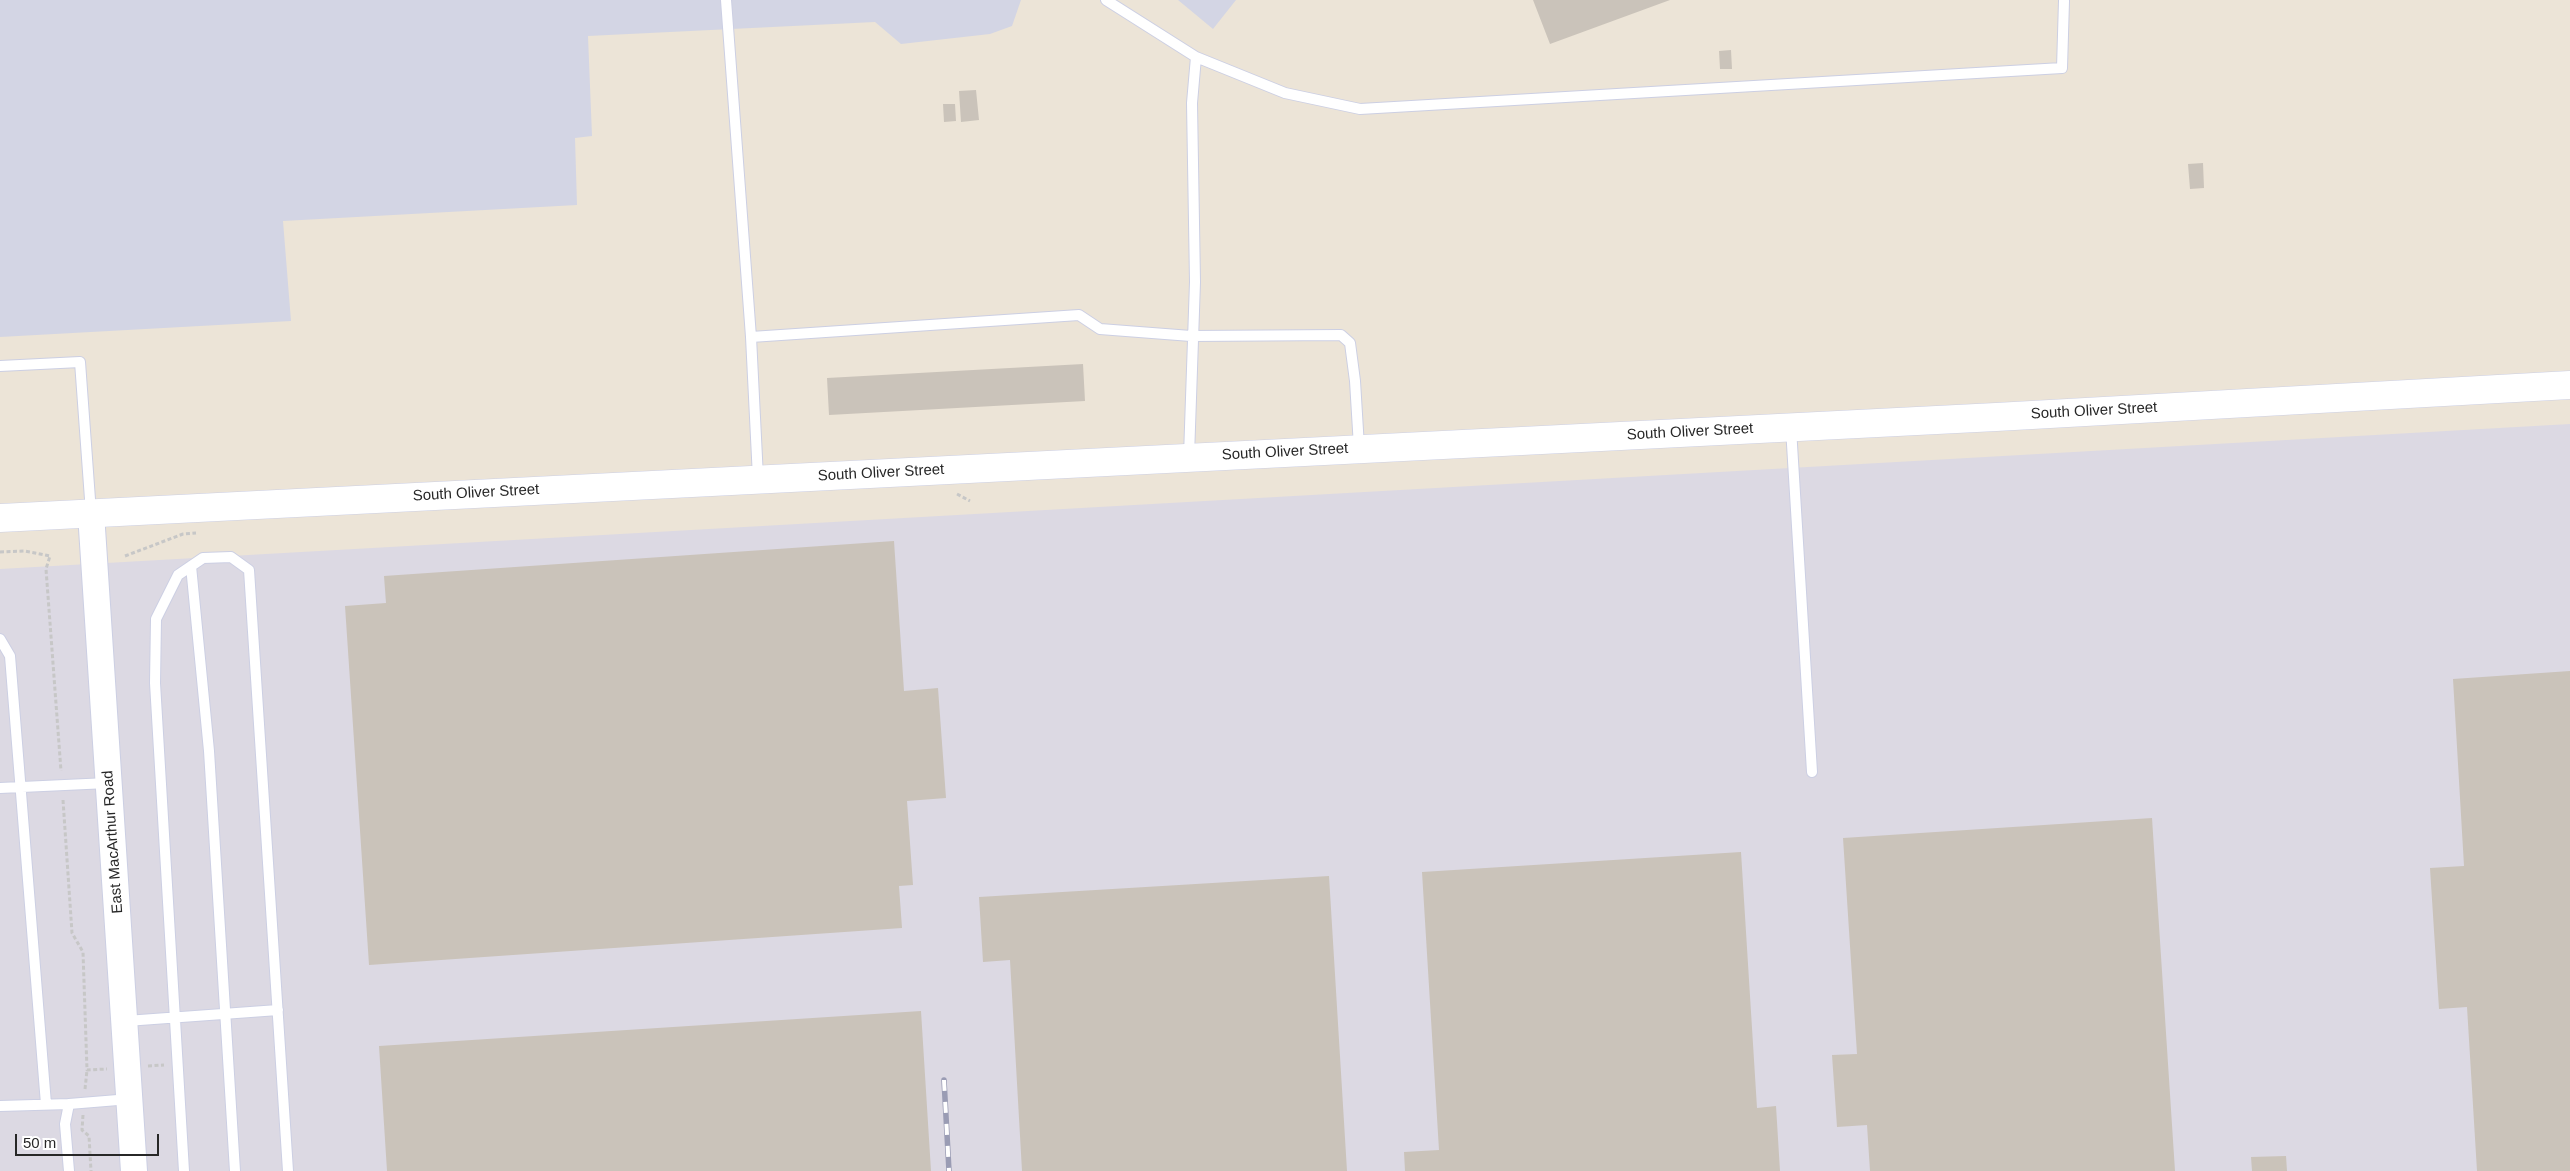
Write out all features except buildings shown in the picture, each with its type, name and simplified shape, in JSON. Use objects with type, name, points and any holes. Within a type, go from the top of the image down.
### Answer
[{"type":"main road","name":"South Oliver Street","points":[[0,518],[1791,427],[2570,385]]},
{"type":"street","name":"East MacArthur Road","points":[[91,513],[134,1171]]},
{"type":"lane","points":[[726,0],[751,337],[758,479]]},
{"type":"lane","points":[[1106,0],[1196,57],[1285,94],[1360,109],[1754,84],[2062,68],[2064,1]]},
{"type":"lane","points":[[1189,457],[1191,336],[1195,282],[1192,103],[1196,57]]},
{"type":"lane","points":[[751,337],[1079,316],[1100,329],[1191,336],[1341,335],[1350,343],[1356,381],[1359,449]]},
{"type":"lane","points":[[0,366],[80,362],[91,513]]},
{"type":"lane","points":[[1791,427],[1812,772]]},
{"type":"lane","points":[[184,1171],[173,1018],[155,683],[156,619],[178,575],[203,558],[231,557],[249,570],[288,1171]]},
{"type":"lane","points":[[191,566],[209,751],[235,1171]]},
{"type":"lane","points":[[0,639],[10,656],[46,1104]]},
{"type":"lane","points":[[0,788],[109,783]]},
{"type":"lane","points":[[124,1022],[278,1010]]},
{"type":"lane","points":[[0,1106],[69,1104],[130,1099]]},
{"type":"lane","points":[[69,1104],[64,1124],[69,1171]]},
{"type":"path","points":[[0,552],[25,551],[50,556],[46,569],[72,933],[83,952],[87,1070],[82,1130],[89,1136],[91,1171]]},
{"type":"path","points":[[87,1070],[165,1064]]},
{"type":"shaded area","points":[[0,0],[1021,0],[1012,26],[990,34],[901,44],[875,22],[588,36],[592,136],[575,138],[577,205],[283,221],[291,321],[0,337]]},
{"type":"shaded area","points":[[1178,0],[1236,0],[1213,29]]},
{"type":"shaded area","points":[[2570,424],[2570,1171],[0,1171],[0,569]]},
{"type":"railway","points":[[944,1080],[949,1171]]}]
